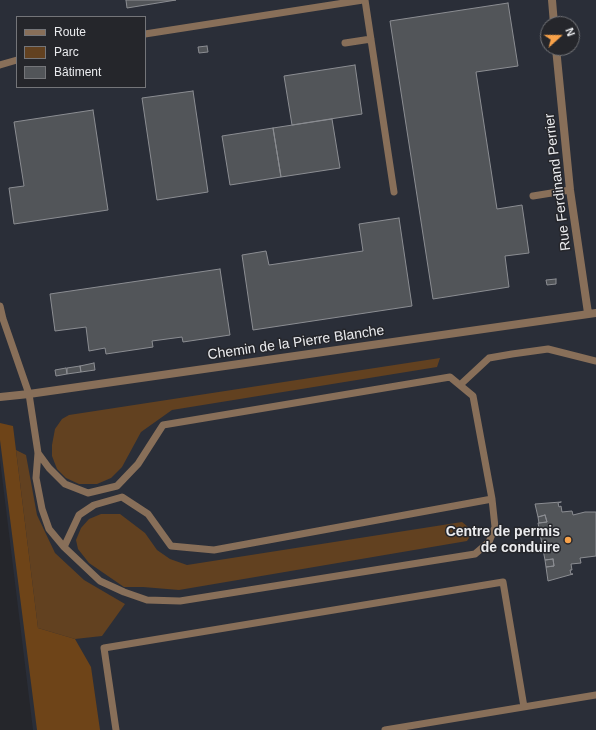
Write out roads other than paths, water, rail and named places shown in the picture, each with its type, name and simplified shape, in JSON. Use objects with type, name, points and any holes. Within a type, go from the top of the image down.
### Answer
[{"type":"street","points":[[552,0],[553,16]]},
{"type":"street","name":"Rue Ferdinand Perrier","points":[[557,56],[570,190],[592,313]]},
{"type":"street","name":"Chemin de la Pierre Blanche","points":[[0,397],[592,313]]},
{"type":"lane","points":[[146,34],[364,0],[394,192]]},
{"type":"lane","points":[[345,43],[371,39]]},
{"type":"lane","points":[[0,64],[16,60]]},
{"type":"lane","points":[[533,196],[570,190]]},
{"type":"lane","points":[[0,306],[3,319],[29,394],[38,452],[36,478],[42,509],[49,529],[64,547],[100,581],[124,592],[147,600],[180,601],[475,554],[489,542],[495,527],[492,499],[473,396],[450,377],[163,425],[138,464],[117,486],[88,493],[65,484],[49,468],[38,452]]},
{"type":"lane","points":[[460,385],[489,358],[548,349],[596,361]]},
{"type":"lane","points":[[64,547],[79,514],[94,505],[122,497],[148,514],[171,546],[214,550],[492,499]]},
{"type":"lane","points":[[116,730],[104,648],[503,582],[524,707]]},
{"type":"lane","points":[[385,730],[596,695]]},
{"type":"place","name":"Centre de permis de conduire","points":[[568,540]]}]
